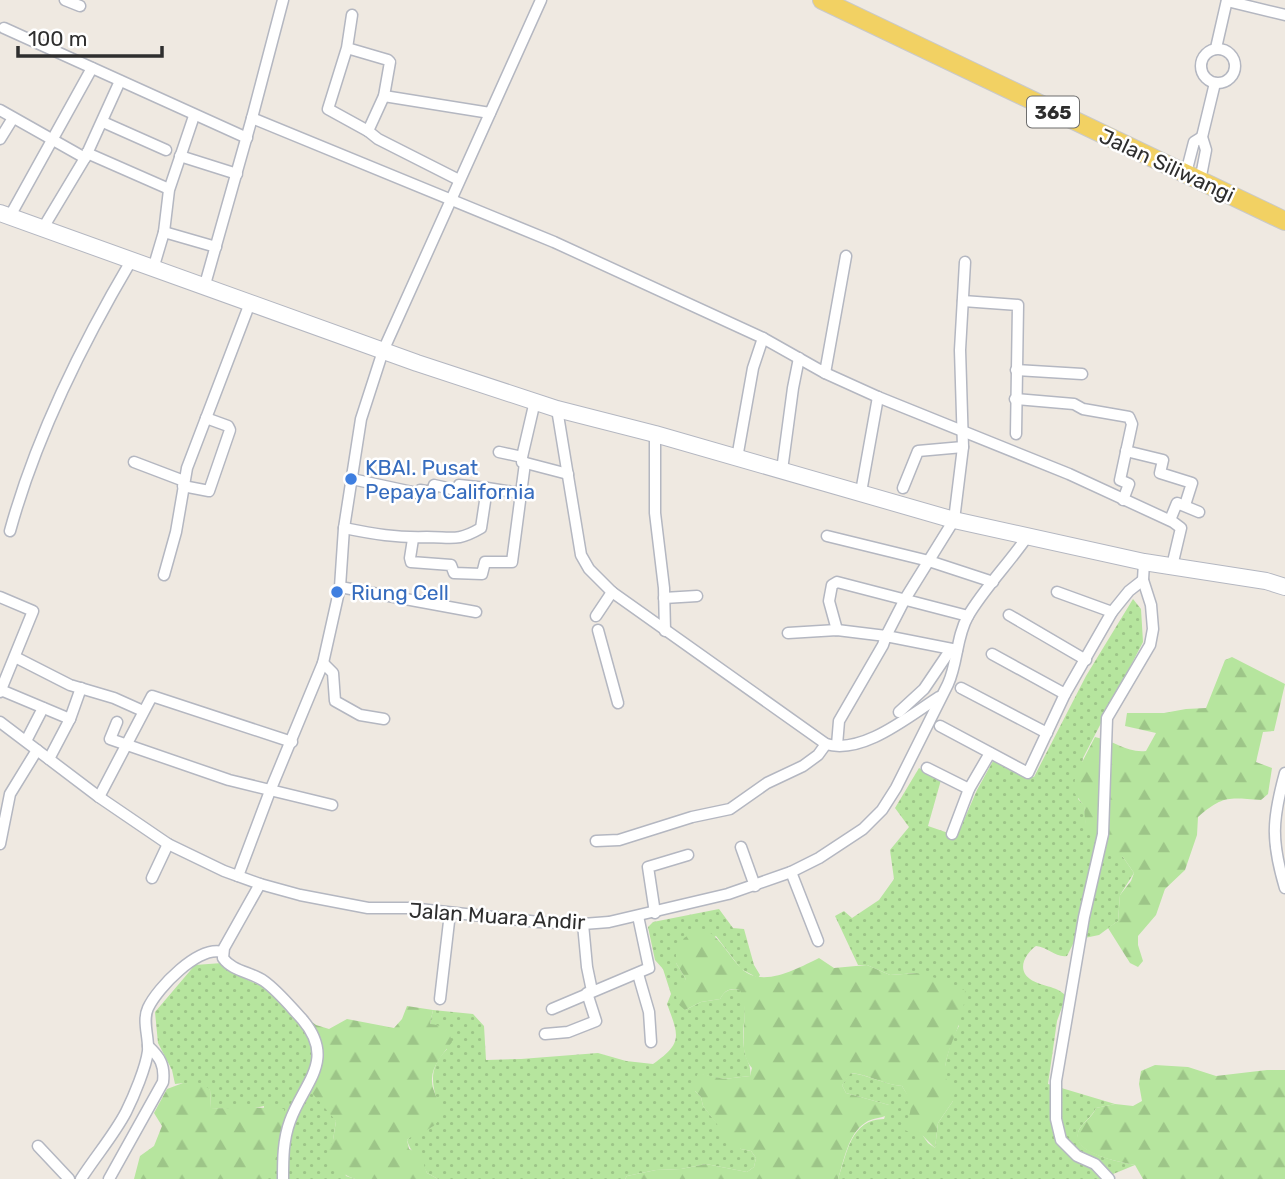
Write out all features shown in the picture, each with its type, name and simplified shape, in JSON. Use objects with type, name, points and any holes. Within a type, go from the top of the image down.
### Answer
[{"type":"main road","name":"Jalan Siliwangi","points":[[822,0],[1285,221]]},
{"type":"main road","points":[[5,214],[204,288],[557,409],[656,434],[954,520],[1144,562],[1266,581],[1285,587]]},
{"type":"street","points":[[65,0],[80,6]]},
{"type":"street","points":[[204,288],[253,118],[282,0]]},
{"type":"street","points":[[238,876],[323,663],[340,587],[344,528],[361,419],[383,351],[541,0]]},
{"type":"street","points":[[1216,48],[1227,1],[1285,16]]},
{"type":"street","points":[[352,15],[347,48],[328,109],[378,139],[459,180]]},
{"type":"street","points":[[4,28],[247,138]]},
{"type":"street","points":[[347,48],[390,62],[384,96],[368,131]]},
{"type":"street","points":[[1216,48],[1224,49],[1235,60],[1235,68],[1230,78],[1215,83],[1205,78],[1200,67],[1201,59],[1216,48]]},
{"type":"street","points":[[5,214],[53,140],[92,68]]},
{"type":"street","points":[[43,228],[86,156],[120,81]]},
{"type":"street","points":[[1193,177],[1206,150],[1202,136],[1215,83]]},
{"type":"street","points":[[384,96],[491,113]]},
{"type":"street","points":[[0,110],[86,156],[169,189]]},
{"type":"street","points":[[153,269],[164,233],[169,189],[194,116]]},
{"type":"street","points":[[0,139],[13,118]]},
{"type":"street","points":[[253,118],[554,242],[763,338],[825,373],[878,397],[1170,520],[1181,528],[1172,566]]},
{"type":"street","points":[[103,122],[166,150]]},
{"type":"street","points":[[1193,177],[1194,142],[1202,136]]},
{"type":"street","points":[[180,156],[237,174]]},
{"type":"street","points":[[164,233],[216,247]]},
{"type":"street","points":[[825,373],[846,257]]},
{"type":"street","points":[[10,531],[23,487],[75,362],[131,261]]},
{"type":"street","points":[[832,745],[839,721],[883,645],[905,599],[954,520],[963,447],[960,351],[965,262]]},
{"type":"street","points":[[963,301],[1018,304],[1016,434]]},
{"type":"street","points":[[164,575],[176,532],[184,483],[250,303]]},
{"type":"street","points":[[737,458],[753,368],[763,338]]},
{"type":"street","points":[[782,470],[799,358]]},
{"type":"street","points":[[1016,370],[1082,373]]},
{"type":"street","points":[[861,492],[878,397]]},
{"type":"street","points":[[1015,399],[1074,404],[1083,409],[1129,417],[1132,425],[1120,480],[1129,484],[1124,500]]},
{"type":"street","points":[[413,539],[411,562],[452,565],[454,573],[482,574],[485,562],[512,562],[524,460],[535,401]]},
{"type":"street","points":[[557,409],[576,539],[589,569],[612,593],[832,745]]},
{"type":"street","points":[[134,462],[209,491],[230,430],[228,426],[206,418]]},
{"type":"street","points":[[656,434],[656,513],[665,631]]},
{"type":"street","points":[[903,488],[918,451],[963,447]]},
{"type":"street","points":[[1126,450],[1163,460],[1160,473],[1192,483],[1185,505]]},
{"type":"street","points":[[499,452],[568,474]]},
{"type":"street","points":[[352,479],[418,493],[420,490],[432,492],[435,485],[456,490],[459,485],[520,493]]},
{"type":"street","points":[[344,528],[413,539],[425,537],[452,540],[480,529],[487,488]]},
{"type":"street","points":[[1170,520],[1177,503],[1199,512]]},
{"type":"street","points":[[827,536],[929,561],[993,582]]},
{"type":"street","name":"Jalan Muara Andir","points":[[0,722],[99,797],[168,844],[260,884],[368,908],[410,908],[583,924],[610,922],[655,913],[755,886],[817,859],[863,829],[882,810],[896,788],[953,673],[954,649],[968,616],[1027,537]]},
{"type":"street","points":[[1109,1179],[1095,1164],[1077,1156],[1061,1140],[1055,1104],[1059,1059],[1091,881],[1103,834],[1107,718],[1150,645],[1153,629],[1151,606],[1143,580],[1144,562]]},
{"type":"street","points":[[940,726],[1028,773],[1065,694],[1112,612],[1129,591],[1143,580]]},
{"type":"street","points":[[837,630],[829,601],[834,583],[839,582],[968,616]]},
{"type":"street","points":[[340,587],[476,612]]},
{"type":"street","points":[[1058,592],[1112,612]]},
{"type":"street","points":[[596,617],[612,593]]},
{"type":"street","points":[[664,598],[697,596]]},
{"type":"street","points":[[0,597],[33,611],[0,691],[70,719]]},
{"type":"street","points":[[1009,615],[1086,660]]},
{"type":"street","points":[[598,630],[618,703]]},
{"type":"street","points":[[788,633],[837,630],[886,635],[954,649],[924,689],[899,712]]},
{"type":"street","points":[[992,654],[1065,694]]},
{"type":"street","points":[[15,657],[70,685],[143,711]]},
{"type":"street","points":[[323,663],[333,673],[335,701],[360,715],[384,719]]},
{"type":"street","points":[[49,759],[70,719],[81,688]]},
{"type":"street","points":[[961,688],[1047,733]]},
{"type":"street","points":[[99,797],[149,698],[154,695],[292,742]]},
{"type":"street","points":[[596,841],[619,840],[692,817],[730,809],[767,783],[803,766],[832,745],[871,738],[940,696]]},
{"type":"street","points":[[26,741],[43,708]]},
{"type":"street","points":[[117,722],[110,738],[127,745],[229,780],[332,805]]},
{"type":"street","points":[[0,844],[10,794],[37,750]]},
{"type":"street","points":[[952,834],[969,789],[990,753]]},
{"type":"street","points":[[927,768],[969,789]]},
{"type":"street","points":[[1285,773],[1275,810],[1275,857],[1285,888]]},
{"type":"street","points":[[152,878],[168,844]]},
{"type":"street","points":[[741,847],[755,886]]},
{"type":"street","points":[[655,913],[648,867],[688,855]]},
{"type":"street","points":[[791,872],[818,941]]},
{"type":"street","points":[[222,953],[260,884]]},
{"type":"street","points":[[440,999],[450,913]]},
{"type":"street","points":[[552,1009],[647,970],[649,966],[639,916]]},
{"type":"street","points":[[545,1034],[568,1032],[596,1021],[583,924]]},
{"type":"street","points":[[81,1179],[126,1113],[146,1058],[146,1017],[152,1002],[189,961],[211,951],[222,953]]},
{"type":"street","points":[[222,953],[228,964],[270,986],[303,1021],[316,1042],[318,1065],[287,1129],[284,1143],[284,1179]]},
{"type":"street","points":[[638,974],[649,1012],[651,1042]]},
{"type":"street","points":[[109,1179],[163,1082],[162,1062],[148,1046]]},
{"type":"street","points":[[38,1146],[69,1179]]},
{"type":"green space","points":[[1133,599],[1141,609],[1143,642],[1083,758],[1078,799],[1084,805],[1086,824],[1123,857],[1134,873],[1120,895],[1118,921],[1099,935],[1075,940],[1067,956],[1036,946],[1026,957],[1023,966],[1030,979],[1066,996],[1057,1021],[1048,1084],[1115,1104],[1096,1108],[1079,1130],[1078,1138],[1089,1151],[1135,1165],[1101,1179],[838,1179],[857,1131],[873,1121],[884,1119],[889,1105],[846,1093],[842,1085],[850,1073],[902,1086],[912,1102],[911,1111],[923,1136],[935,1148],[938,1123],[953,1101],[945,1080],[945,1068],[959,1026],[917,973],[890,975],[867,965],[858,965],[835,916],[844,911],[852,918],[879,900],[894,879],[890,850],[909,827],[895,808],[919,768],[941,780],[928,826],[957,836],[993,761],[1034,777],[1086,676]]},
{"type":"green space","points":[[1232,657],[1285,684],[1274,731],[1263,732],[1256,762],[1272,768],[1268,794],[1261,800],[1221,801],[1198,817],[1197,835],[1185,870],[1165,889],[1156,915],[1138,936],[1143,961],[1138,967],[1130,963],[1108,928],[1118,921],[1120,895],[1134,873],[1123,857],[1108,851],[1086,832],[1084,806],[1073,791],[1076,774],[1095,737],[1133,750],[1146,751],[1156,733],[1125,726],[1127,713],[1164,713],[1206,708],[1225,660]]},
{"type":"green space","points":[[719,909],[733,928],[744,929],[754,965],[760,975],[758,978],[741,969],[716,936],[676,963],[686,979],[682,987],[685,1010],[701,1002],[720,999],[728,990],[741,990],[744,997],[743,1041],[750,1076],[724,1079],[699,1074],[695,1091],[701,1097],[703,1106],[724,1132],[741,1149],[751,1151],[756,1158],[754,1167],[747,1172],[706,1164],[656,1170],[627,1176],[625,1179],[438,1179],[427,1173],[407,1140],[414,1133],[432,1127],[440,1112],[433,1079],[436,1064],[447,1049],[430,1024],[433,1010],[473,1014],[484,1026],[486,1060],[598,1053],[626,1061],[653,1064],[670,1050],[676,1032],[667,1004],[671,994],[663,969],[655,960],[648,927],[653,922]]},
{"type":"green space","points":[[709,932],[738,965],[747,973],[756,976],[767,977],[789,972],[819,958],[834,968],[867,965],[890,975],[917,973],[943,980],[966,991],[962,1016],[945,1068],[949,1085],[955,1092],[953,1101],[938,1123],[935,1148],[923,1136],[904,1130],[911,1108],[902,1086],[851,1073],[842,1085],[846,1093],[889,1105],[891,1113],[868,1121],[854,1134],[838,1179],[625,1179],[627,1176],[656,1170],[706,1164],[747,1172],[754,1167],[756,1158],[751,1151],[725,1141],[723,1132],[695,1091],[694,1082],[698,1073],[724,1079],[750,1076],[752,1068],[744,1050],[744,1010],[740,990],[728,990],[720,999],[701,1002],[685,1010],[678,1004],[675,993],[686,979],[676,963],[676,954],[684,938],[692,933]]},
{"type":"green space","points":[[222,963],[241,977],[277,993],[320,1041],[307,1086],[334,1116],[336,1121],[333,1140],[346,1176],[355,1179],[265,1179],[264,1106],[246,1110],[211,1108],[210,1090],[184,1083],[175,1084],[172,1070],[158,1043],[155,1012],[195,965]]},
{"type":"green space","points":[[407,1006],[433,1010],[430,1024],[444,1028],[452,1042],[432,1075],[440,1110],[439,1119],[433,1126],[407,1140],[409,1149],[425,1156],[427,1173],[438,1179],[355,1179],[338,1169],[327,1153],[333,1140],[336,1121],[306,1086],[306,1073],[319,1060],[316,1038],[299,1028],[294,1017],[298,1011],[316,1025],[329,1029],[347,1019],[394,1028],[402,1019]]},
{"type":"green space","points":[[1155,1065],[1188,1067],[1216,1076],[1285,1070],[1285,1179],[1143,1179],[1135,1165],[1098,1155],[1081,1145],[1079,1130],[1096,1108],[1115,1104],[1133,1106],[1142,1101],[1139,1084],[1141,1071]]},
{"type":"green space","points":[[183,1083],[203,1084],[210,1090],[211,1108],[284,1109],[286,1126],[275,1160],[265,1179],[134,1179],[140,1156],[154,1146],[162,1126],[154,1113],[167,1089]]},
{"type":"place","name":"KBAI. Pusat Pepaya California","points":[[351,479]]},
{"type":"place","name":"Riung Cell","points":[[337,592]]}]
